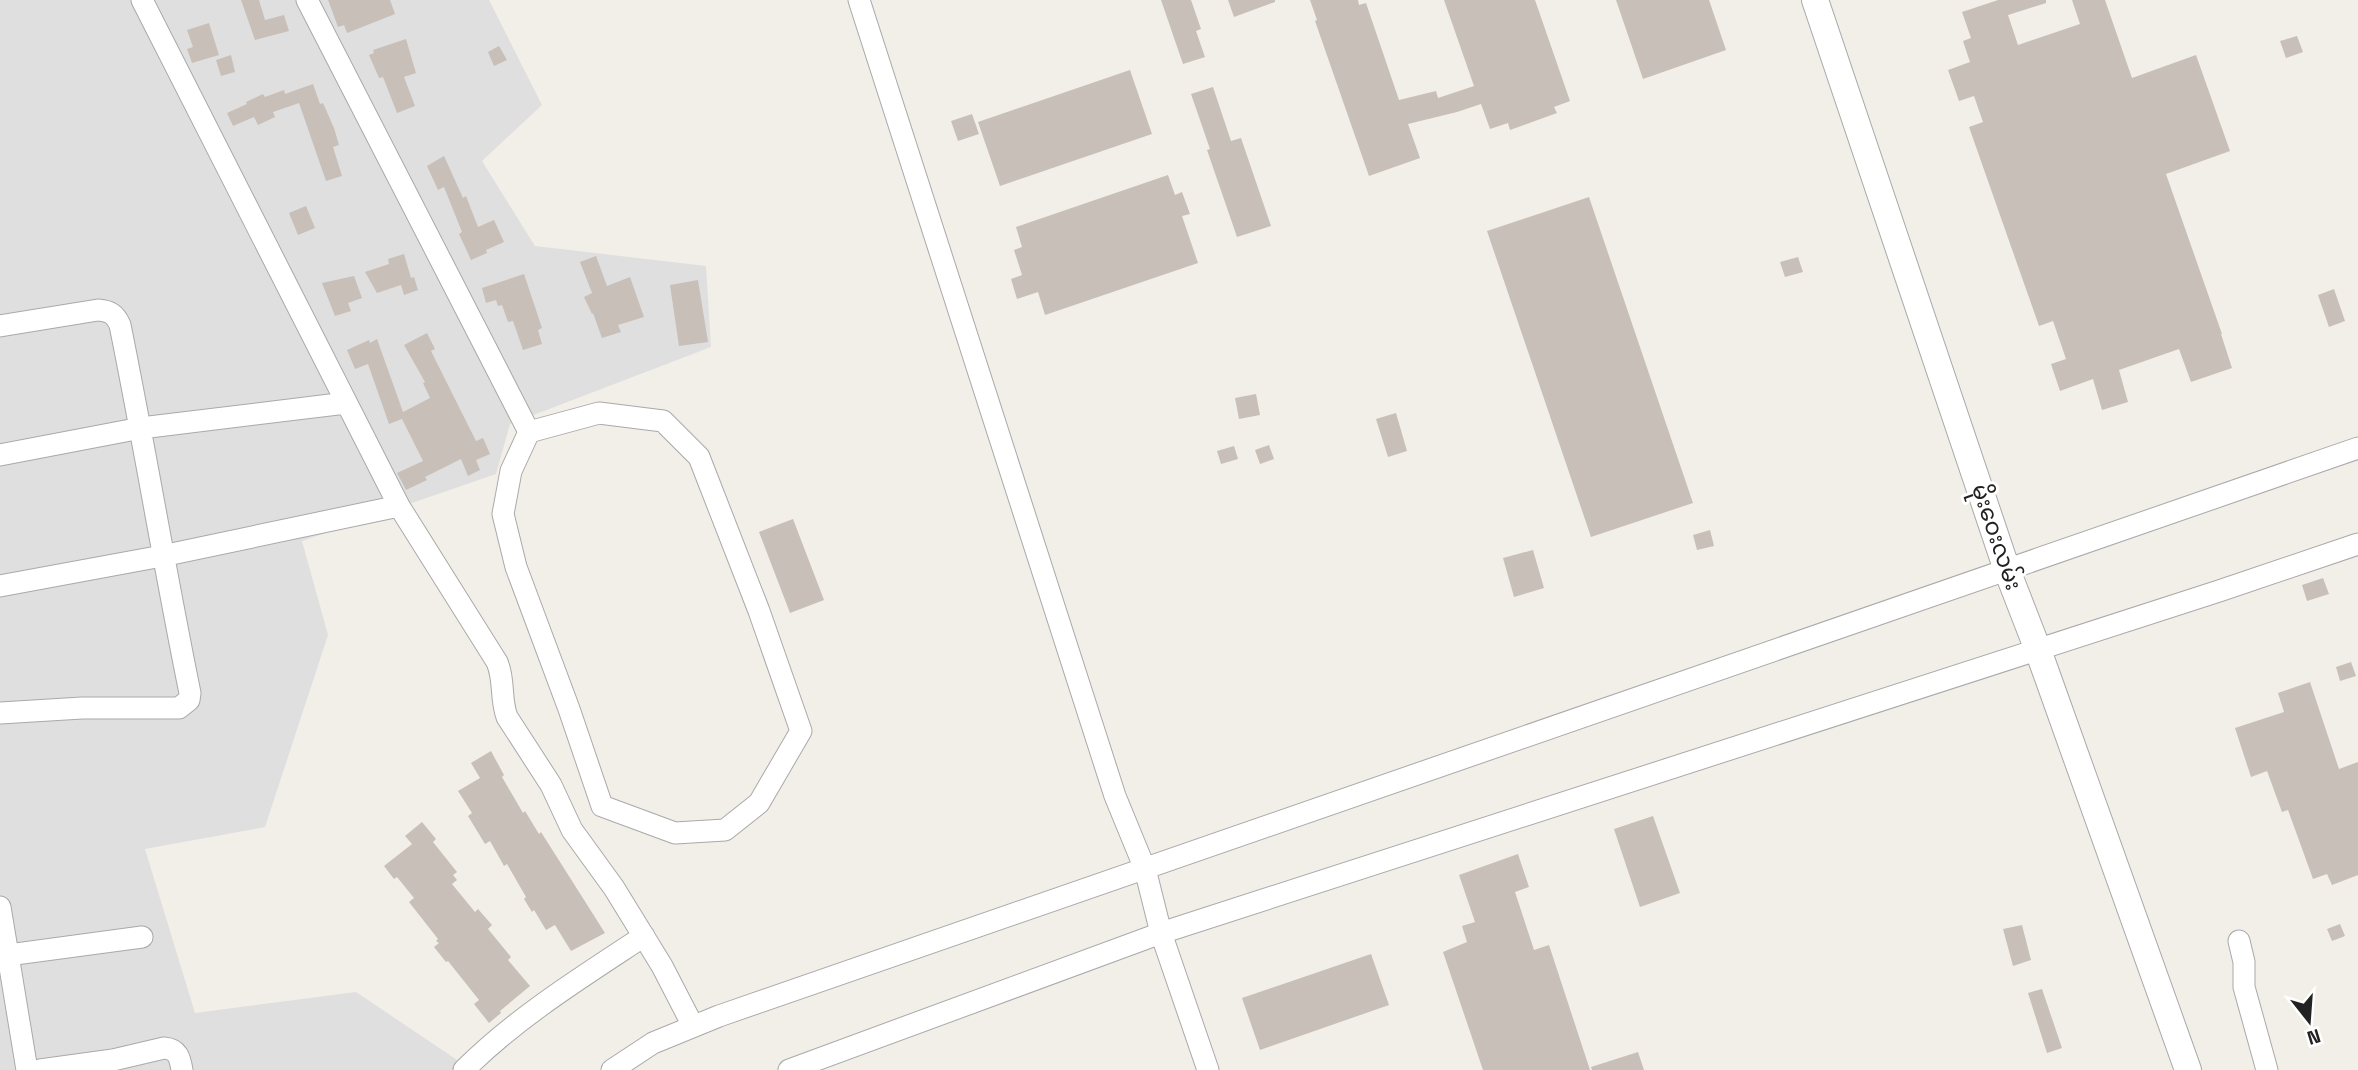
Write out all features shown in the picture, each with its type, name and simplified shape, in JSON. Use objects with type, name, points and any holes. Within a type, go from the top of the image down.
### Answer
[{"type":"street","points":[[142,0],[398,506],[498,662],[501,671],[502,705],[507,717],[551,785],[572,830],[614,888],[644,936],[693,1026]]},
{"type":"street","points":[[307,0],[529,432]]},
{"type":"street","points":[[859,0],[1115,796],[1145,869],[1161,933],[1208,1070]]},
{"type":"street","name":"မိုးဝေးလမ်း","points":[[1815,0],[2007,569],[2189,1070]]},
{"type":"street","points":[[0,326],[98,310],[109,311],[117,317],[141,428],[162,556],[190,694],[189,700],[179,708],[37,709],[0,713]]},
{"type":"street","points":[[0,455],[141,428],[346,402]]},
{"type":"street","points":[[599,412],[663,421],[699,457],[759,611],[801,731],[759,803],[725,830],[675,833],[602,806],[516,567],[503,514],[511,471],[529,432],[599,412]]},
{"type":"street","points":[[619,1068],[653,1043],[693,1026],[2358,448]]},
{"type":"street","points":[[0,586],[162,556],[398,506]]},
{"type":"street","points":[[789,1070],[1161,933],[2358,544]]},
{"type":"street","points":[[0,907],[4,955],[27,1070]]},
{"type":"street","points":[[464,1070],[486,1049],[561,991],[644,936]]},
{"type":"street","points":[[4,955],[142,937]]},
{"type":"street","points":[[2239,941],[2244,962],[2244,987],[2267,1070]]},
{"type":"street","points":[[40,1070],[113,1060],[172,1048],[183,1070]]},
{"type":"shaded area","points":[[0,0],[489,0],[542,105],[482,161],[535,246],[706,266],[711,347],[510,424],[496,474],[302,541],[328,635],[265,827],[145,849],[195,1013],[356,992],[472,1070],[0,1070]]},
{"type":"building","points":[[241,0],[259,0],[265,20],[284,15],[289,31],[255,40]]},
{"type":"building","points":[[328,0],[390,0],[395,14],[347,33],[344,25],[338,27]]},
{"type":"building","points":[[1161,0],[1191,0],[1201,29],[1196,31],[1205,57],[1183,64]]},
{"type":"building","points":[[1228,0],[1275,0],[1275,2],[1234,17]]},
{"type":"building","points":[[1310,0],[1358,0],[1359,5],[1366,3],[1399,100],[1436,91],[1438,98],[1474,86],[1444,0],[1535,0],[1570,101],[1554,107],[1557,113],[1510,130],[1508,123],[1490,129],[1481,104],[1408,124],[1420,158],[1369,176]]},
{"type":"building","points":[[1616,0],[1709,0],[1726,50],[1643,79]]},
{"type":"building","points":[[1998,0],[2046,0],[2046,3],[2008,15],[2018,45],[2080,24],[2072,0],[2105,0],[2132,78],[2196,55],[2230,151],[2166,174],[2232,368],[2191,382],[2179,349],[2119,370],[2128,402],[2102,410],[2093,379],[2060,391],[2051,364],[2066,359],[2053,321],[2039,326],[1969,127],[1983,122],[1974,96],[1959,101],[1948,70],[1970,62],[1963,41],[1971,38],[1962,12]]},
{"type":"building","points":[[209,23],[219,55],[192,63],[187,49],[193,47],[187,30]]},
{"type":"building","points":[[2297,36],[2303,52],[2286,58],[2280,41]]},
{"type":"building","points":[[406,39],[416,73],[404,77],[415,106],[397,113],[383,77],[379,78],[369,55],[374,53],[373,50]]},
{"type":"building","points":[[499,46],[507,60],[494,66],[488,52]]},
{"type":"building","points":[[231,55],[235,72],[221,76],[216,60]]},
{"type":"building","points":[[1130,70],[1152,134],[1000,186],[978,122]]},
{"type":"building","points":[[313,84],[339,145],[333,147],[342,176],[326,181],[299,103],[273,112],[275,117],[258,125],[254,117],[233,126],[227,113],[263,94],[265,97],[284,90],[285,94]]},
{"type":"building","points":[[1213,87],[1231,141],[1241,138],[1271,226],[1237,237],[1191,94]]},
{"type":"building","points":[[972,114],[979,134],[958,141],[951,121]]},
{"type":"building","points":[[444,156],[463,198],[466,196],[478,227],[494,220],[504,242],[471,260],[459,234],[462,232],[444,187],[438,190],[427,166]]},
{"type":"building","points":[[1168,175],[1175,195],[1182,192],[1190,214],[1182,216],[1198,263],[1045,315],[1038,292],[1017,299],[1011,279],[1022,275],[1014,250],[1022,247],[1016,227]]},
{"type":"building","points":[[1589,197],[1693,503],[1591,537],[1487,231]]},
{"type":"building","points":[[306,206],[315,228],[298,235],[289,213]]},
{"type":"building","points":[[404,254],[411,278],[414,277],[418,290],[404,295],[401,285],[377,293],[365,272],[389,264],[388,259]]},
{"type":"building","points":[[596,256],[607,286],[630,277],[644,317],[618,325],[621,332],[602,338],[584,297],[592,293],[580,262]]},
{"type":"building","points":[[1798,257],[1803,272],[1785,277],[1780,262]]},
{"type":"building","points":[[524,274],[542,328],[538,330],[542,344],[523,350],[513,321],[508,322],[502,305],[498,306],[496,300],[486,303],[482,288]]},
{"type":"building","points":[[354,276],[362,298],[348,303],[351,311],[335,316],[322,283]]},
{"type":"building","points":[[698,280],[708,342],[679,346],[670,285]]},
{"type":"building","points":[[2334,289],[2345,321],[2329,327],[2318,295]]},
{"type":"building","points":[[427,333],[435,349],[431,351],[476,441],[483,438],[490,454],[476,460],[480,470],[468,476],[461,459],[406,490],[397,473],[423,461],[402,419],[389,424],[368,364],[355,369],[347,350],[377,339],[403,412],[430,398],[423,383],[425,382],[404,345]]},
{"type":"building","points":[[1256,394],[1260,415],[1239,419],[1235,398]]},
{"type":"building","points":[[1396,413],[1407,451],[1388,457],[1376,419]]},
{"type":"building","points":[[1269,445],[1274,459],[1260,464],[1255,450]]},
{"type":"building","points":[[1234,446],[1238,459],[1221,464],[1217,451]]},
{"type":"building","points":[[793,519],[824,600],[790,613],[759,532]]},
{"type":"building","points":[[1710,530],[1714,546],[1697,550],[1693,535]]},
{"type":"building","points":[[1533,550],[1544,588],[1514,597],[1503,558]]},
{"type":"building","points":[[2323,578],[2329,594],[2307,601],[2302,585]]},
{"type":"building","points":[[2351,662],[2356,676],[2340,681],[2336,667]]},
{"type":"building","points":[[2310,682],[2339,769],[2358,762],[2358,875],[2332,885],[2327,874],[2313,879],[2288,810],[2282,812],[2267,771],[2251,777],[2235,728],[2284,712],[2278,693]]},
{"type":"building","points":[[491,751],[504,775],[502,777],[523,813],[525,811],[539,834],[541,832],[605,933],[571,951],[555,925],[546,930],[534,910],[532,912],[507,864],[504,866],[490,841],[485,844],[468,816],[472,813],[458,791],[480,778],[471,763]]},
{"type":"building","points":[[1653,816],[1680,893],[1640,907],[1614,829]]},
{"type":"building","points":[[422,822],[436,839],[433,842],[457,872],[453,875],[457,880],[452,884],[475,912],[478,909],[492,925],[488,929],[511,957],[508,960],[530,986],[489,1023],[474,1004],[479,1000],[434,947],[439,943],[436,941],[438,939],[409,902],[414,898],[384,866],[412,844],[405,836]]},
{"type":"building","points":[[1518,854],[1529,887],[1515,892],[1534,950],[1549,945],[1590,1070],[1483,1070],[1443,952],[1467,942],[1462,926],[1475,922],[1459,875]]},
{"type":"building","points":[[2340,924],[2345,936],[2332,941],[2327,929]]},
{"type":"building","points":[[2022,925],[2031,960],[2013,966],[2003,929]]},
{"type":"building","points":[[1371,954],[1389,1005],[1260,1050],[1242,998]]},
{"type":"building","points":[[2042,989],[2062,1048],[2047,1053],[2028,993]]},
{"type":"building","points":[[1638,1052],[1644,1070],[1592,1070],[1591,1067]]}]
